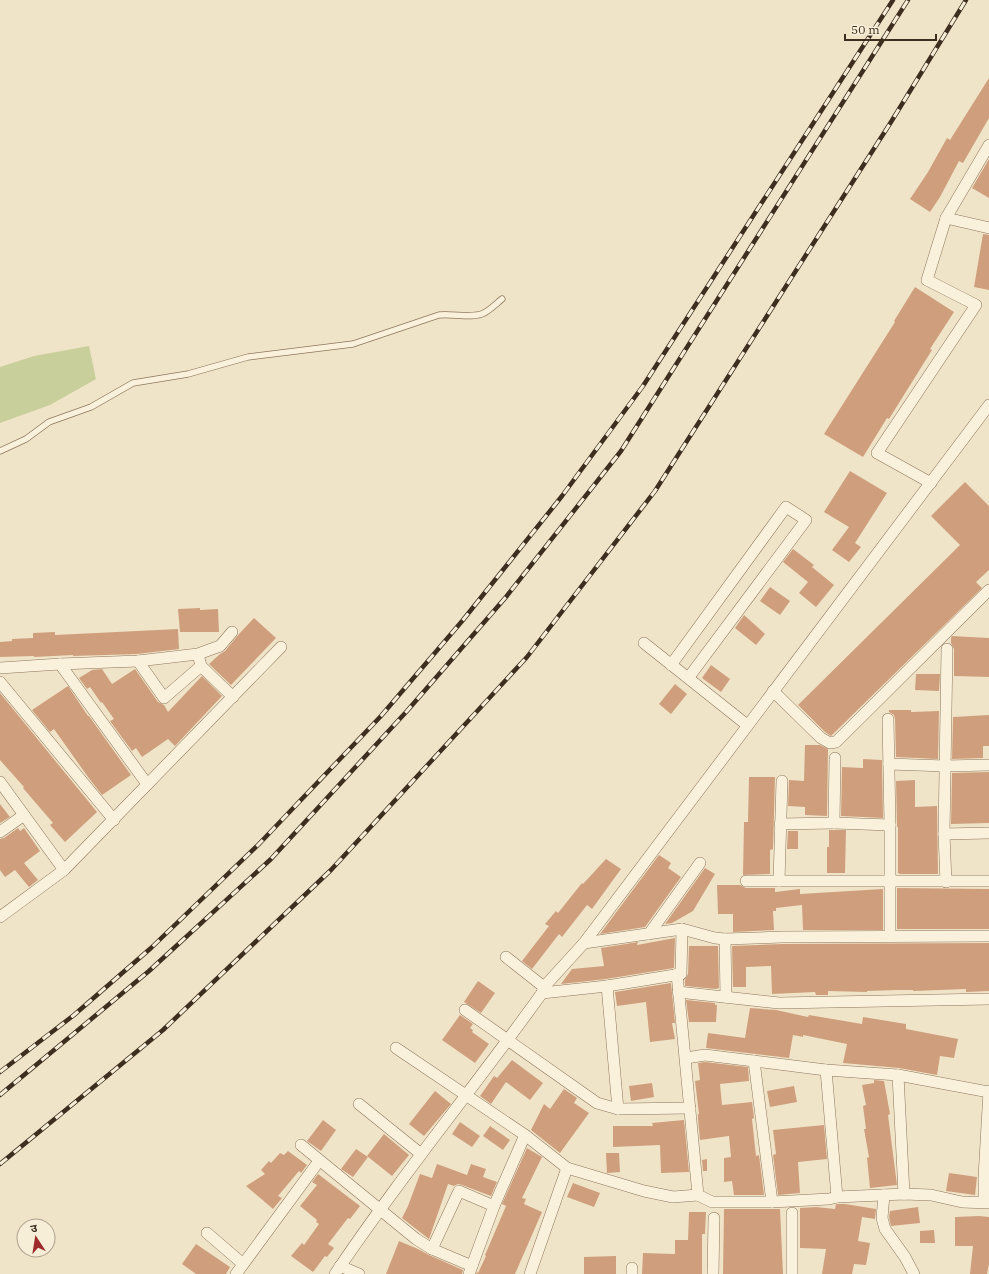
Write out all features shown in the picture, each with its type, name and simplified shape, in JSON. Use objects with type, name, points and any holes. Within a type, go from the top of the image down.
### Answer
[{"type":"street","points":[[931,483],[877,453],[976,305],[927,280],[946,218],[989,145]]},
{"type":"street","points":[[946,218],[989,228]]},
{"type":"street","points":[[358,1274],[338,1270],[380,1209],[508,1041],[543,990],[584,943],[989,405]]},
{"type":"street","points":[[671,665],[786,507],[806,520],[689,677]]},
{"type":"street","points":[[773,691],[821,738],[830,743],[836,742],[989,590]]},
{"type":"street","points":[[0,668],[138,661],[198,654],[220,646],[232,632]]},
{"type":"street","points":[[644,644],[689,677],[747,725]]},
{"type":"street","points":[[0,917],[64,870],[280,647]]},
{"type":"street","points":[[946,882],[944,834],[947,649]]},
{"type":"street","points":[[198,654],[200,666],[232,697]]},
{"type":"street","points":[[138,661],[164,698],[200,666]]},
{"type":"street","points":[[60,664],[147,784]]},
{"type":"street","points":[[0,682],[114,820]]},
{"type":"street","points":[[888,718],[890,936]]},
{"type":"street","points":[[834,823],[835,758]]},
{"type":"street","points":[[889,764],[945,766],[989,765]]},
{"type":"street","points":[[0,782],[64,870]]},
{"type":"street","points":[[779,881],[782,782]]},
{"type":"street","points":[[0,832],[24,815]]},
{"type":"street","points":[[780,824],[834,823],[890,825]]},
{"type":"street","points":[[944,834],[989,833]]},
{"type":"street","points":[[649,934],[700,863]]},
{"type":"street","points":[[746,882],[989,881]]},
{"type":"street","points":[[584,943],[682,929],[715,938],[725,939],[782,937],[989,936]]},
{"type":"street","points":[[506,957],[543,990],[607,986],[682,974],[682,929]]},
{"type":"street","points":[[725,939],[726,997]]},
{"type":"street","points":[[677,974],[698,1195]]},
{"type":"street","points":[[607,986],[618,1109]]},
{"type":"street","points":[[678,992],[779,1003],[989,999]]},
{"type":"street","points":[[465,1010],[597,1103],[618,1109],[690,1108]]},
{"type":"street","points":[[396,1048],[525,1135],[568,1168],[644,1191],[673,1197],[698,1195],[712,1202],[772,1202],[904,1194],[931,1195],[962,1202],[986,1202],[984,1177],[989,1092],[898,1075],[826,1070],[705,1055],[686,1058]]},
{"type":"street","points":[[754,1061],[772,1202]]},
{"type":"street","points":[[826,1070],[838,1197]]},
{"type":"street","points":[[898,1075],[904,1194]]},
{"type":"street","points":[[359,1104],[421,1154]]},
{"type":"street","points":[[301,1146],[416,1239],[432,1250],[470,1270],[494,1206],[525,1135]]},
{"type":"street","points":[[236,1274],[319,1161]]},
{"type":"street","points":[[530,1274],[568,1168]]},
{"type":"street","points":[[432,1250],[459,1191],[494,1206]]},
{"type":"street","points":[[884,1195],[882,1218],[885,1228],[905,1257],[914,1274]]},
{"type":"street","points":[[792,1213],[792,1274]]},
{"type":"street","points":[[713,1274],[714,1218]]},
{"type":"street","points":[[207,1233],[243,1264]]},
{"type":"lane","points":[[0,451],[26,439],[49,422],[91,406],[133,384],[188,374],[248,357],[353,344],[439,315],[477,315],[484,313],[502,299]]},
{"type":"green space","points":[[89,346],[96,379],[50,405],[0,423],[0,367],[34,356]]},
{"type":"building","points":[[989,78],[989,118],[963,163],[959,161],[940,197],[930,212],[910,199],[928,172],[947,138],[950,140]]},
{"type":"building","points":[[989,159],[989,198],[972,188]]},
{"type":"building","points":[[983,234],[989,235],[989,290],[974,287]]},
{"type":"building","points":[[915,287],[954,312],[930,349],[932,350],[889,419],[887,418],[863,457],[824,434],[895,322],[894,321]]},
{"type":"building","points":[[850,471],[887,493],[855,543],[861,547],[849,562],[832,550],[849,527],[824,512]]},
{"type":"building","points":[[965,482],[989,506],[989,570],[976,582],[982,588],[831,736],[798,705],[960,545],[931,516]]},
{"type":"building","points":[[793,549],[814,565],[812,567],[834,585],[816,607],[799,593],[808,582],[783,562]]},
{"type":"building","points":[[770,587],[790,601],[780,615],[760,601]]},
{"type":"building","points":[[200,608],[200,610],[218,609],[219,632],[180,632],[178,609]]},
{"type":"building","points":[[744,615],[765,634],[756,645],[735,628]]},
{"type":"building","points":[[254,618],[276,638],[231,685],[209,664],[225,651]]},
{"type":"building","points":[[178,629],[179,649],[137,654],[0,657],[0,642],[12,641],[12,639],[33,638],[33,633],[55,632],[55,635]]},
{"type":"building","points":[[952,636],[989,638],[989,677],[954,676],[954,649],[951,643]]},
{"type":"building","points":[[711,665],[730,679],[721,692],[702,678]]},
{"type":"building","points":[[102,669],[112,684],[135,669],[158,702],[164,705],[168,712],[202,676],[222,696],[175,746],[168,739],[142,757],[136,748],[132,751],[110,721],[114,719],[102,702],[101,703],[90,687],[87,689],[79,678],[92,670]]},
{"type":"building","points":[[916,674],[940,674],[939,691],[915,690]]},
{"type":"building","points":[[675,684],[687,694],[671,714],[659,704]]},
{"type":"building","points":[[68,686],[131,775],[102,795],[54,729],[50,732],[32,710]]},
{"type":"building","points":[[0,693],[97,812],[65,842],[50,825],[53,823],[0,760]]},
{"type":"building","points":[[889,710],[911,710],[911,712],[939,711],[938,759],[896,757],[895,719],[894,715],[889,712]]},
{"type":"building","points":[[989,715],[989,746],[983,746],[983,758],[952,759],[953,717]]},
{"type":"building","points":[[805,745],[820,745],[828,749],[827,816],[805,815],[805,807],[788,806],[789,780],[804,781]]},
{"type":"building","points":[[863,759],[882,760],[883,818],[841,816],[842,767],[863,768]]},
{"type":"building","points":[[989,772],[989,823],[951,824],[952,773]]},
{"type":"building","points":[[749,777],[775,777],[773,849],[770,850],[770,874],[743,875],[744,822],[748,822]]},
{"type":"building","points":[[915,780],[915,807],[937,806],[938,874],[898,873],[896,781]]},
{"type":"building","points":[[0,804],[10,817],[0,823]]},
{"type":"building","points":[[18,828],[20,831],[24,828],[40,851],[24,863],[38,880],[29,887],[15,870],[5,877],[0,870],[0,839],[4,838]]},
{"type":"building","points":[[829,830],[846,830],[845,873],[827,873],[827,847],[829,847]]},
{"type":"building","points":[[788,831],[798,831],[798,849],[787,849]]},
{"type":"building","points":[[659,855],[671,863],[668,868],[681,877],[645,927],[600,934]]},
{"type":"building","points":[[606,859],[621,869],[592,909],[587,905],[562,937],[559,934],[532,969],[522,961],[549,926],[545,924],[556,911],[558,913],[582,883],[583,884]]},
{"type":"building","points":[[705,868],[715,874],[693,911],[672,923],[665,924]]},
{"type":"building","points":[[717,885],[740,885],[746,888],[775,888],[775,892],[800,889],[800,894],[883,889],[883,930],[803,930],[802,905],[776,908],[776,911],[773,911],[774,930],[733,932],[733,914],[718,914]]},
{"type":"building","points":[[897,888],[989,889],[989,929],[897,929]]},
{"type":"building","points":[[675,938],[674,968],[606,979],[561,984],[572,969],[604,966],[601,948],[638,942],[637,945]]},
{"type":"building","points":[[989,943],[989,991],[966,992],[966,989],[867,992],[828,991],[828,995],[816,995],[815,992],[772,994],[771,966],[746,967],[746,987],[733,987],[732,946],[782,944]]},
{"type":"building","points":[[689,946],[718,946],[719,988],[685,986],[685,980],[688,974]]},
{"type":"building","points":[[478,981],[495,993],[481,1013],[464,1002]]},
{"type":"building","points":[[671,983],[675,1023],[672,1023],[675,1039],[650,1042],[646,1002],[617,1006],[615,992]]},
{"type":"building","points":[[686,1000],[715,1003],[715,1005],[717,1005],[716,1022],[689,1022]]},
{"type":"building","points":[[750,1008],[776,1010],[808,1017],[809,1015],[862,1024],[863,1017],[906,1024],[906,1029],[958,1039],[954,1058],[940,1056],[937,1075],[899,1068],[843,1063],[847,1044],[803,1035],[803,1037],[793,1035],[789,1058],[706,1048],[708,1033],[745,1038]]},
{"type":"building","points":[[460,1015],[473,1024],[470,1028],[473,1030],[472,1032],[489,1044],[475,1063],[442,1040]]},
{"type":"building","points":[[512,1060],[543,1083],[530,1100],[506,1082],[491,1104],[480,1096],[494,1076],[497,1078]]},
{"type":"building","points":[[705,1062],[748,1067],[749,1081],[720,1084],[722,1105],[752,1102],[754,1118],[752,1119],[756,1156],[759,1155],[764,1195],[734,1195],[732,1181],[724,1182],[724,1158],[731,1157],[729,1136],[700,1140],[695,1081],[700,1080],[698,1063]]},
{"type":"building","points":[[874,1080],[884,1081],[890,1114],[888,1115],[897,1185],[870,1188],[867,1158],[869,1157],[864,1129],[866,1129],[863,1106],[866,1105],[862,1085],[874,1083]]},
{"type":"building","points":[[652,1083],[654,1097],[631,1101],[629,1086]]},
{"type":"building","points":[[794,1086],[797,1102],[770,1107],[767,1091]]},
{"type":"building","points":[[564,1089],[577,1098],[574,1103],[589,1113],[560,1153],[531,1130],[544,1104],[550,1109]]},
{"type":"building","points":[[435,1091],[451,1104],[424,1136],[409,1124]]},
{"type":"building","points":[[323,1120],[336,1130],[321,1151],[307,1141]]},
{"type":"building","points":[[684,1120],[689,1172],[661,1173],[660,1145],[613,1147],[613,1126],[653,1126],[652,1123]]},
{"type":"building","points":[[460,1122],[480,1136],[472,1147],[452,1134]]},
{"type":"building","points":[[824,1125],[827,1159],[798,1162],[800,1193],[778,1195],[773,1155],[776,1154],[773,1130]]},
{"type":"building","points":[[490,1126],[510,1140],[503,1150],[483,1136]]},
{"type":"building","points":[[384,1134],[409,1155],[392,1176],[367,1156]]},
{"type":"building","points":[[527,1148],[542,1157],[522,1198],[526,1199],[524,1204],[542,1212],[515,1274],[476,1274],[477,1272],[478,1273],[486,1256],[485,1255],[506,1206],[502,1204]]},
{"type":"building","points":[[356,1149],[368,1157],[353,1177],[341,1169]]},
{"type":"building","points":[[288,1151],[307,1165],[301,1173],[299,1171],[278,1196],[282,1198],[273,1209],[246,1186],[265,1174],[261,1170],[269,1161],[271,1163],[280,1153],[284,1155]]},
{"type":"building","points":[[606,1153],[619,1153],[620,1172],[607,1173]]},
{"type":"building","points":[[707,1159],[707,1171],[703,1171],[702,1160]]},
{"type":"building","points":[[437,1164],[467,1175],[471,1164],[486,1169],[483,1177],[497,1182],[491,1196],[462,1185],[458,1184],[454,1186],[448,1184],[429,1239],[402,1218],[420,1174],[432,1178]]},
{"type":"building","points":[[949,1173],[977,1177],[975,1195],[946,1191]]},
{"type":"building","points":[[318,1174],[360,1206],[350,1219],[348,1218],[328,1244],[334,1248],[327,1257],[325,1256],[313,1272],[291,1256],[302,1243],[304,1245],[319,1224],[316,1222],[317,1220],[300,1206],[317,1185],[312,1182]]},
{"type":"building","points":[[573,1183],[600,1193],[594,1207],[567,1197]]},
{"type":"building","points":[[836,1204],[876,1209],[875,1219],[862,1217],[858,1241],[870,1243],[866,1265],[854,1264],[852,1274],[822,1274],[826,1249],[800,1248],[800,1208],[816,1207],[835,1209]]},
{"type":"building","points":[[918,1207],[920,1223],[891,1226],[889,1217],[890,1211]]},
{"type":"building","points":[[724,1209],[780,1209],[783,1274],[723,1274]]},
{"type":"building","points":[[689,1212],[706,1212],[705,1234],[702,1234],[702,1274],[642,1274],[643,1253],[675,1254],[675,1240],[688,1240]]},
{"type":"building","points":[[955,1217],[989,1217],[989,1264],[987,1274],[970,1274],[973,1246],[955,1246]]},
{"type":"building","points":[[934,1230],[935,1243],[920,1243],[920,1231]]},
{"type":"building","points":[[399,1241],[463,1270],[462,1274],[386,1274]]},
{"type":"building","points":[[196,1244],[230,1267],[226,1274],[196,1274],[182,1264]]},
{"type":"building","points":[[616,1256],[616,1274],[584,1274],[584,1257]]},
{"type":"railway","points":[[0,1072],[74,1015],[151,948],[258,845],[381,716],[463,620],[562,496],[643,386],[893,0]]},
{"type":"railway","points":[[0,1095],[149,971],[271,859],[407,711],[506,597],[621,451],[908,0]]},
{"type":"railway","points":[[0,1164],[163,1030],[331,870],[527,657],[655,491],[891,122],[966,0]]}]
